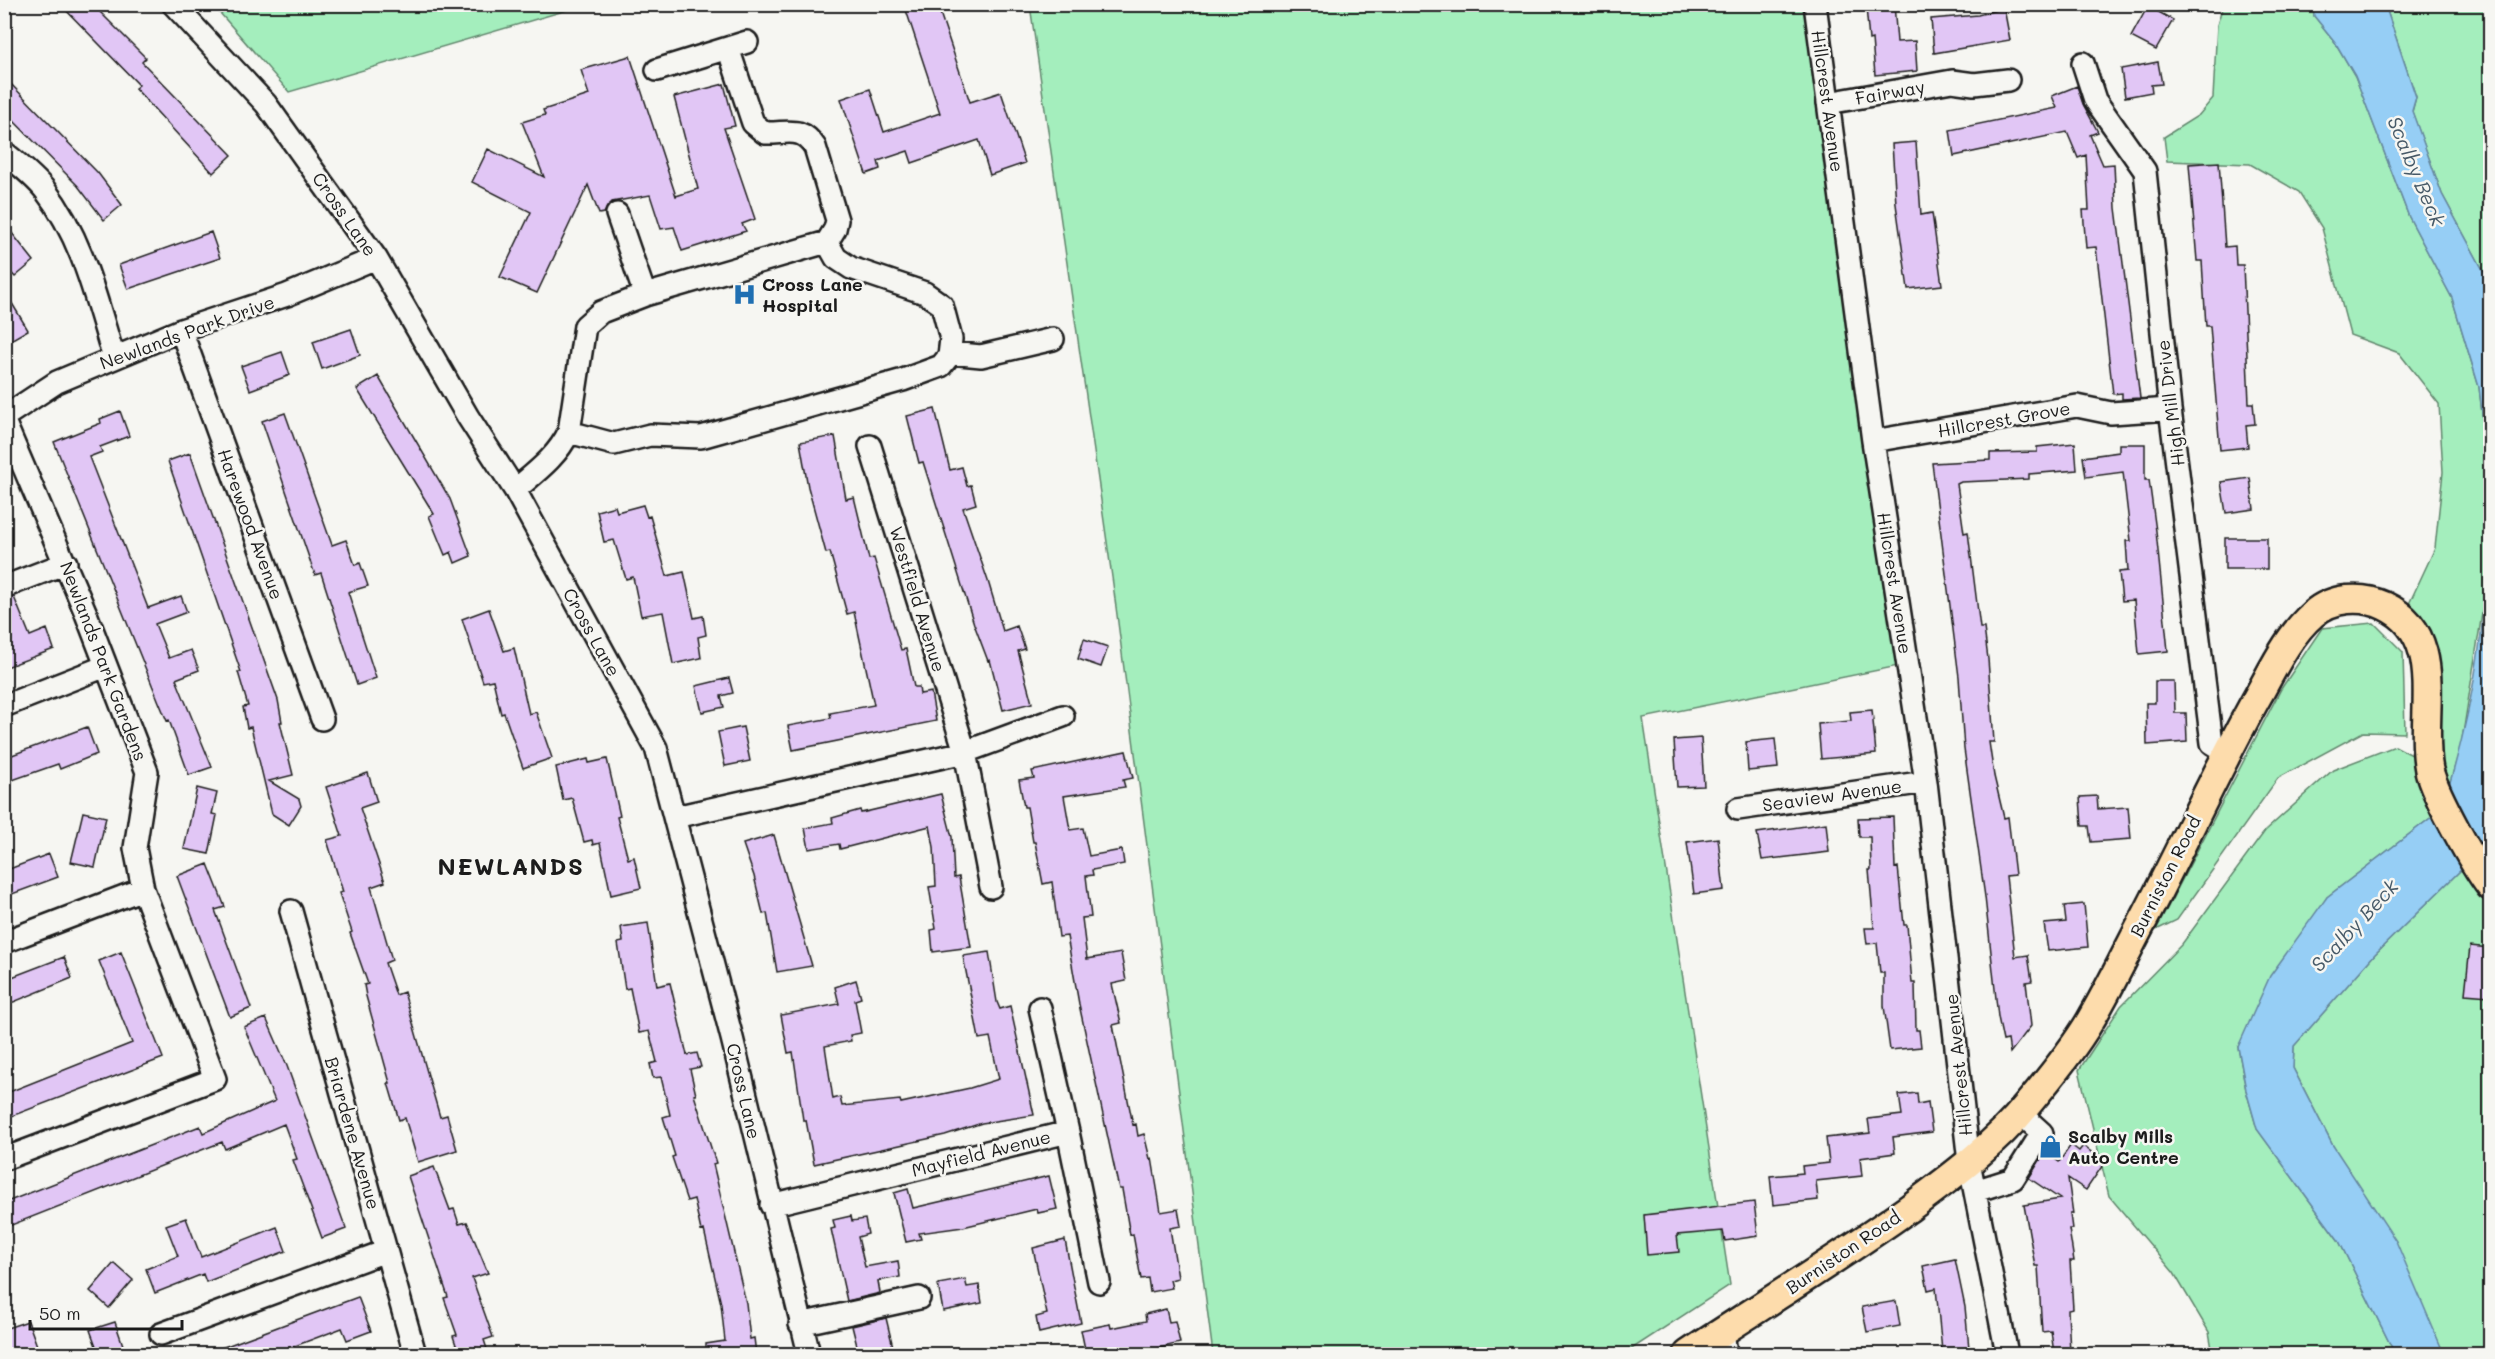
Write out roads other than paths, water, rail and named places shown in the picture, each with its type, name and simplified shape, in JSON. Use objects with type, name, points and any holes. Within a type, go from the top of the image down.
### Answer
[{"type":"main road","name":"Burniston Road","points":[[1688,1354],[1725,1343],[1969,1162],[2020,1113],[2089,1023],[2181,847],[2227,752],[2294,634],[2314,612],[2333,602],[2351,599],[2371,601],[2387,607],[2415,632],[2424,655],[2427,680],[2426,748],[2430,773],[2438,794],[2488,883]]},
{"type":"street","name":"Cross Lane","points":[[173,4],[266,104],[376,258],[468,417],[515,490],[656,748],[808,1354]]},
{"type":"street","name":"Hillcrest Avenue","points":[[1815,4],[1874,441],[1926,782],[1969,1162],[2007,1354]]},
{"type":"street","points":[[515,490],[555,456],[568,432],[585,326],[600,312],[645,295],[827,242],[835,229],[837,220],[816,147],[809,138],[798,131],[765,133],[753,123],[737,45],[657,70]]},
{"type":"street","name":"High Mill Drive","points":[[2083,63],[2095,100],[2145,171],[2170,409],[2212,743],[2227,752]]},
{"type":"street","name":"Fairway","points":[[1828,103],[1952,81],[1974,84],[2008,80]]},
{"type":"street","points":[[4,152],[44,189],[71,229],[84,262],[114,358]]},
{"type":"street","points":[[617,214],[645,295]]},
{"type":"street","points":[[568,432],[614,444],[650,435],[701,436],[903,380],[942,366],[950,353],[948,320],[942,305],[925,293],[851,268],[836,258],[827,242]]},
{"type":"street","name":"Newlands Park Drive","points":[[4,419],[57,382],[181,330],[287,295],[376,258]]},
{"type":"street","name":"Harewood Avenue","points":[[181,330],[322,719]]},
{"type":"street","points":[[950,353],[981,356],[1053,339]]},
{"type":"street","name":"Hillcrest Grove","points":[[1874,441],[2078,406],[2111,412],[2170,409]]},
{"type":"street","name":"Newlands Park Gardens","points":[[4,419],[66,563],[147,772],[135,848],[142,889],[215,1078],[4,1159]]},
{"type":"street","name":"Westfield Avenue","points":[[870,446],[966,752],[991,886]]},
{"type":"street","points":[[4,586],[66,563]]},
{"type":"street","points":[[4,706],[106,666]]},
{"type":"street","points":[[675,817],[966,752],[1063,716]]},
{"type":"street","name":"Seaview Avenue","points":[[1738,809],[1926,782]]},
{"type":"street","points":[[4,942],[142,889]]},
{"type":"street","name":"Briardene Avenue","points":[[291,911],[415,1354]]},
{"type":"street","name":"Mayfield Avenue","points":[[771,1205],[1068,1132],[1040,1008]]},
{"type":"street","points":[[1975,1191],[2013,1179],[2042,1133],[2020,1113]]},
{"type":"street","points":[[1068,1132],[1099,1282]]},
{"type":"street","points":[[161,1334],[386,1251]]},
{"type":"street","points":[[800,1324],[919,1298]]},
{"type":"water","name":"Scalby Beck","points":[[2313,5],[2385,5],[2416,97],[2412,111],[2442,194],[2490,283],[2490,483],[2479,387],[2452,298],[2409,217],[2355,76],[2335,42],[2314,16]]},
{"type":"water","points":[[2490,523],[2490,818],[2489,831],[2481,848],[2448,789],[2465,724],[2478,658],[2486,590]]},
{"type":"water","name":"Scalby Beck","points":[[2441,810],[2469,862],[2375,954],[2294,1046],[2293,1068],[2332,1144],[2396,1241],[2444,1354],[2395,1354],[2339,1241],[2257,1129],[2246,1090],[2238,1047],[2270,976],[2327,897]]},
{"type":"place","name":"Cross Lane Hospital","points":[[744,294]]},
{"type":"place","name":"Scalby Mills Auto Centre","points":[[2050,1146]]},
{"type":"district","name":"NEWLANDS","points":[[511,865]]}]
